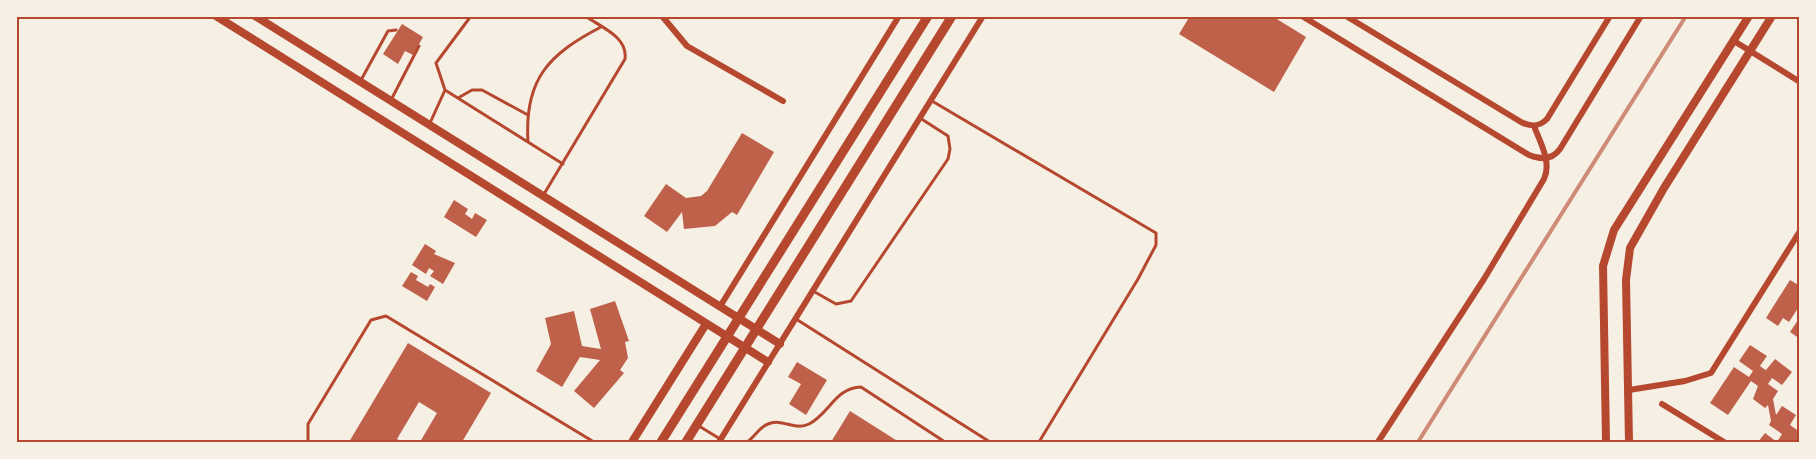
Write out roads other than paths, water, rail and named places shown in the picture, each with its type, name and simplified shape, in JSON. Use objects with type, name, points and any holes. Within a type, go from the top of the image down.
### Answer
[{"type":"main road","points":[[661,442],[741,318],[928,16]]},
{"type":"main road","points":[[686,442],[952,16]]},
{"type":"street","points":[[216,16],[768,362]]},
{"type":"street","points":[[255,16],[758,328],[780,344]]},
{"type":"street","points":[[663,16],[687,46],[783,101]]},
{"type":"street","points":[[721,305],[899,16]]},
{"type":"street","points":[[721,442],[795,318],[983,16]]},
{"type":"street","points":[[1302,16],[1529,155],[1546,159],[1560,149],[1641,16]]},
{"type":"street","points":[[1346,16],[1521,122],[1534,126],[1542,124],[1547,119],[1610,16]]},
{"type":"street","points":[[1606,442],[1602,293],[1606,249],[1614,230],[1749,16]]},
{"type":"street","points":[[1629,442],[1626,280],[1630,248],[1664,188],[1772,16]]},
{"type":"street","points":[[1734,41],[1800,82]]},
{"type":"street","points":[[1377,442],[1532,201],[1547,173],[1546,159],[1534,126]]},
{"type":"street","points":[[1629,390],[1677,383],[1711,373],[1800,231]]},
{"type":"street","points":[[632,442],[706,324]]},
{"type":"street","points":[[1662,404],[1724,442]]},
{"type":"lane","points":[[471,16],[436,63],[445,90],[563,164]]},
{"type":"lane","points":[[543,195],[625,59],[626,53],[620,39],[585,16]]},
{"type":"lane","points":[[528,142],[528,115],[538,82],[553,57],[575,41],[601,27]]},
{"type":"lane","points":[[360,81],[388,31],[396,30]]},
{"type":"lane","points":[[391,101],[419,46]]},
{"type":"lane","points":[[429,124],[445,90]]},
{"type":"lane","points":[[457,98],[472,90],[482,90],[528,115]]},
{"type":"lane","points":[[931,100],[1156,233],[1156,245],[1138,279],[1039,442]]},
{"type":"lane","points":[[813,291],[836,304],[851,301],[948,159],[950,149],[948,136],[920,118]]},
{"type":"lane","points":[[308,442],[308,424],[371,320],[386,316],[594,442]]},
{"type":"lane","points":[[795,318],[990,442]]},
{"type":"lane","points":[[750,442],[763,426],[771,422],[800,426],[809,424],[841,392],[861,387],[945,442]]},
{"type":"lane","points":[[697,424],[721,442]]},
{"type":"railway","points":[[1418,442],[1686,16]]}]
